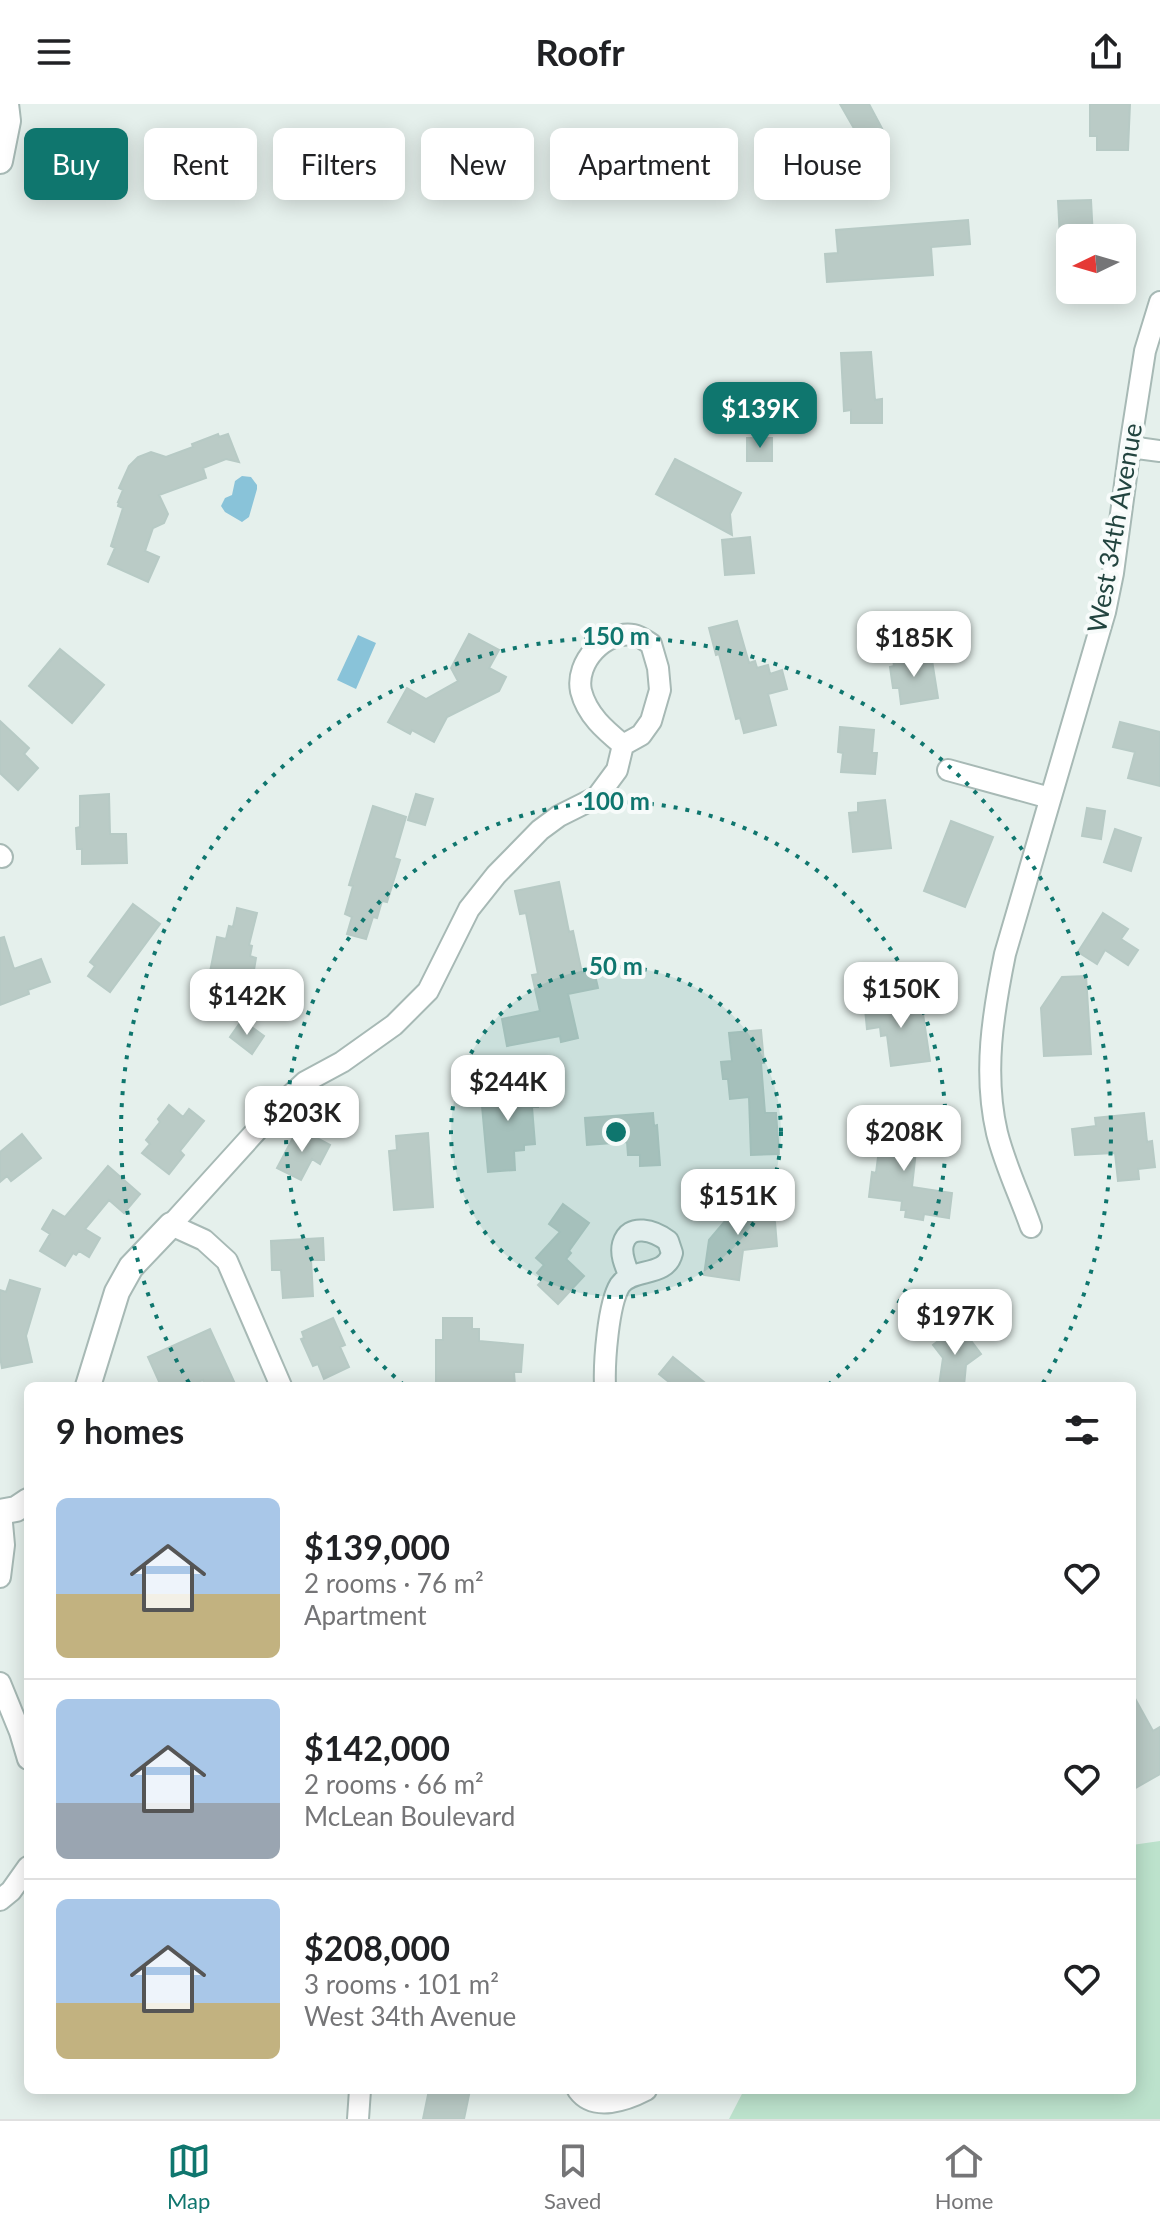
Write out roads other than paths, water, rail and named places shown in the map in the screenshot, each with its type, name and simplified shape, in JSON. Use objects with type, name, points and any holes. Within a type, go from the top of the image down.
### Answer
[{"type":"street","points":[[0,161],[8,121],[6,104]]},
{"type":"street","name":"West 34th Avenue","points":[[1031,1227],[997,1134],[991,1091],[990,1049],[994,1007],[1005,954],[1105,612],[1145,351],[1160,302]]},
{"type":"street","points":[[1130,447],[1160,451]]},
{"type":"street","points":[[89,1382],[117,1292],[131,1267],[278,1107],[305,1082],[342,1062],[394,1025],[428,991],[469,909],[496,875],[540,830],[559,816],[597,797],[617,770],[623,745],[641,735],[651,721],[660,690],[651,644],[636,635],[615,636],[595,649],[582,668],[581,690],[593,718],[623,745]]},
{"type":"street","points":[[948,770],[1050,798]]},
{"type":"street","points":[[171,1225],[204,1240],[227,1261],[279,1382]]},
{"type":"street","points":[[605,1382],[606,1346],[612,1312],[619,1288],[630,1277]]},
{"type":"street","points":[[0,1577],[4,1545],[1,1512],[24,1504]]},
{"type":"street","points":[[0,1683],[24,1746]]},
{"type":"street","points":[[0,1900],[24,1873]]},
{"type":"street","points":[[358,2119],[360,2094]]},
{"type":"street","points":[[581,2094],[602,2103],[638,2094]]},
{"type":"water","points":[[242,476],[251,477],[257,489],[249,517],[242,522],[221,506],[225,498],[232,495],[235,481]]},
{"type":"water","points":[[358,635],[376,643],[356,689],[337,680]]}]
